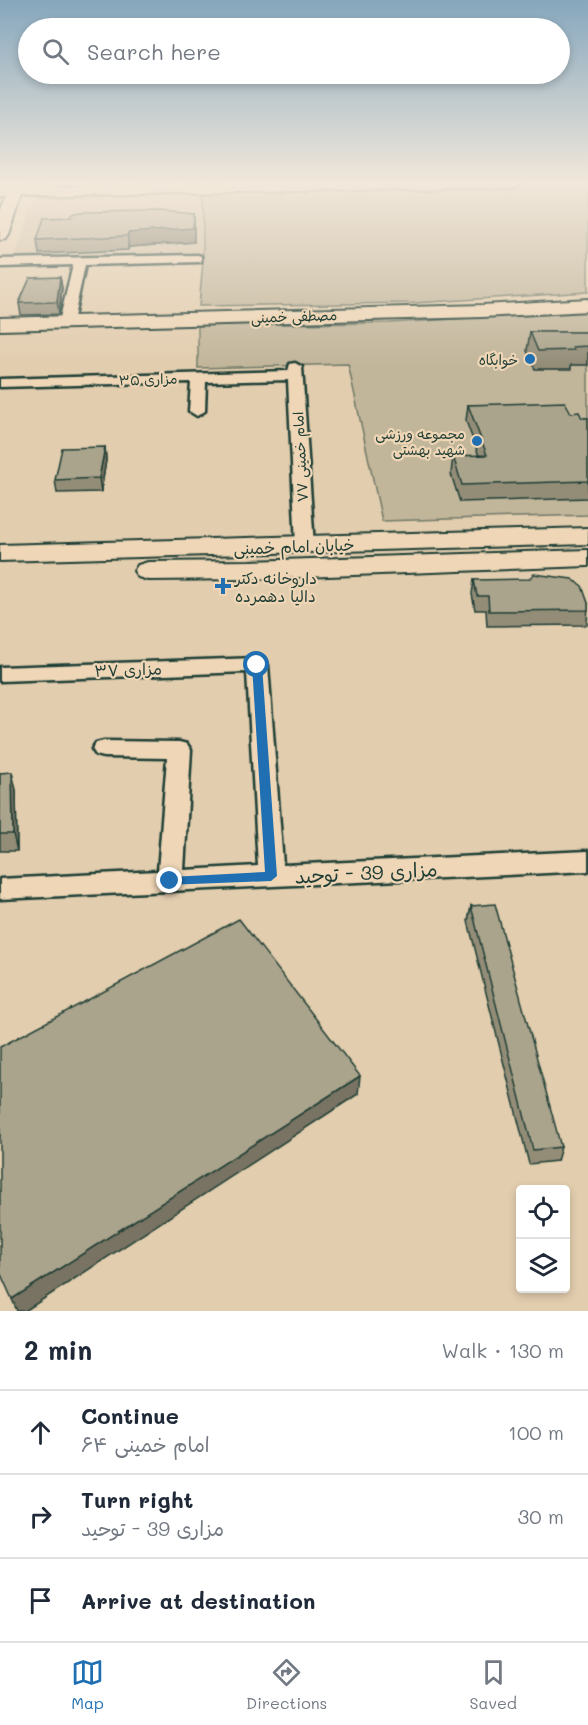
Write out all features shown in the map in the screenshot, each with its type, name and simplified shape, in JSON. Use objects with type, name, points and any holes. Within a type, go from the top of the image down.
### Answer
[{"type":"main road","name":"مصطفی خمینی","points":[[0,324],[483,311],[588,304]]},
{"type":"main road","name":"خیابان امام خمینی","points":[[0,553],[305,546],[588,553]]},
{"type":"main road","name":"خیابان امام خمینی","points":[[0,573],[250,570],[588,553]]},
{"type":"street","points":[[0,262],[197,259]]},
{"type":"street","points":[[66,322],[80,261]]},
{"type":"street","name":"مزاری ۳۵","points":[[0,383],[199,378],[295,371]]},
{"type":"street","name":"امام خمینی ۷۷","points":[[295,371],[305,546]]},
{"type":"street","points":[[197,411],[199,378]]},
{"type":"street","name":"مزاری ۳۷","points":[[0,674],[257,665],[271,876]]},
{"type":"street","points":[[104,749],[179,750],[170,881]]},
{"type":"street","name":"مزاری 39 - توحید","points":[[0,890],[588,861]]},
{"type":"shaded area","points":[[20,243],[203,243],[203,256],[14,260]]},
{"type":"shaded area","points":[[203,243],[588,243],[588,292],[414,303],[199,306]]},
{"type":"shaded area","name":"مجموعه ورزشی شهید بهشتی","points":[[588,311],[588,515],[382,521],[348,364],[198,368],[198,325],[390,323]]},
{"type":"building","points":[[60,277],[57,302],[19,303],[30,278]]},
{"type":"building","points":[[530,332],[588,332],[588,346],[572,347],[574,350],[538,351]]},
{"type":"building","points":[[565,402],[571,413],[579,412],[582,418],[588,418],[588,481],[462,485],[453,456],[487,455],[468,405]]},
{"type":"building","points":[[105,447],[99,478],[55,480],[62,448]]},
{"type":"building","points":[[534,574],[572,579],[582,586],[588,610],[489,611],[488,596],[477,596],[474,580],[529,579]]},
{"type":"building","points":[[12,772],[13,834],[0,834],[0,773]]},
{"type":"building","points":[[495,904],[561,1147],[533,1150],[471,906]]},
{"type":"building","points":[[239,919],[360,1076],[12,1299],[0,1272],[0,1047]]},
{"type":"place","name":"خوابگاه","points":[[530,359]]},
{"type":"place","name":"مجموعه ورزشی شهید بهشتی","points":[[477,441]]},
{"type":"place","name":"داروخانه دکتر دالیا دهمرده","points":[[223,586]]},
{"type":"route","points":[[170,881],[271,876],[257,665]]}]
